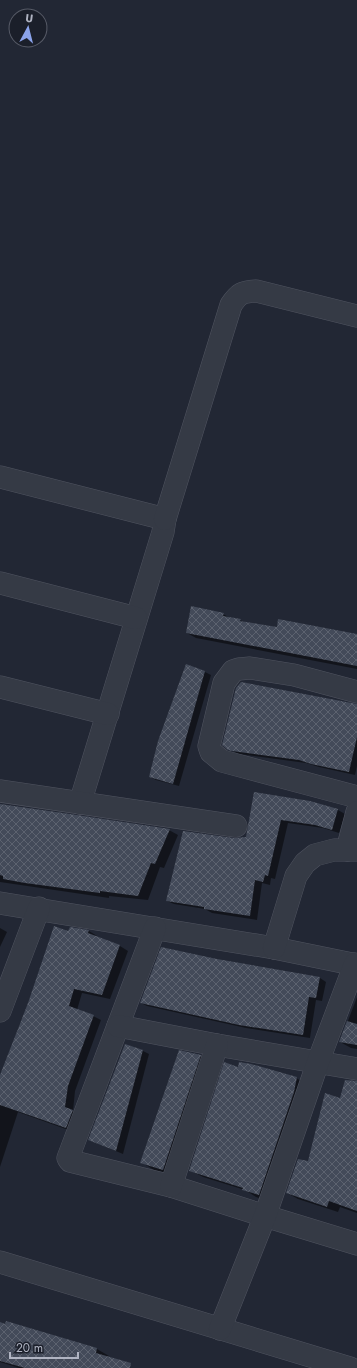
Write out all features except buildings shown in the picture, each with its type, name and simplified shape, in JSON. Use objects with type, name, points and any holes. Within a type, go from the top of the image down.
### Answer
[{"type":"street","points":[[80,803],[231,305],[236,297],[244,292],[256,291],[357,316]]},
{"type":"street","points":[[0,477],[165,519]]},
{"type":"street","points":[[0,583],[136,618]]},
{"type":"street","points":[[357,692],[294,675],[250,668],[233,671],[224,683],[209,746],[211,752],[222,761],[357,797]]},
{"type":"street","points":[[0,687],[108,714]]},
{"type":"street","points":[[0,791],[236,826]]},
{"type":"street","points":[[274,948],[296,876],[305,863],[315,855],[334,850],[352,850],[357,812]]},
{"type":"street","points":[[0,903],[39,908],[274,948],[356,964],[318,1062],[264,1216],[220,1329]]},
{"type":"street","points":[[0,1011],[39,908]]},
{"type":"street","points":[[155,928],[68,1158],[70,1161],[171,1186],[357,1244]]},
{"type":"street","points":[[118,1026],[357,1069]]},
{"type":"street","points":[[171,1186],[217,1045]]},
{"type":"street","points":[[0,1262],[350,1368]]}]
